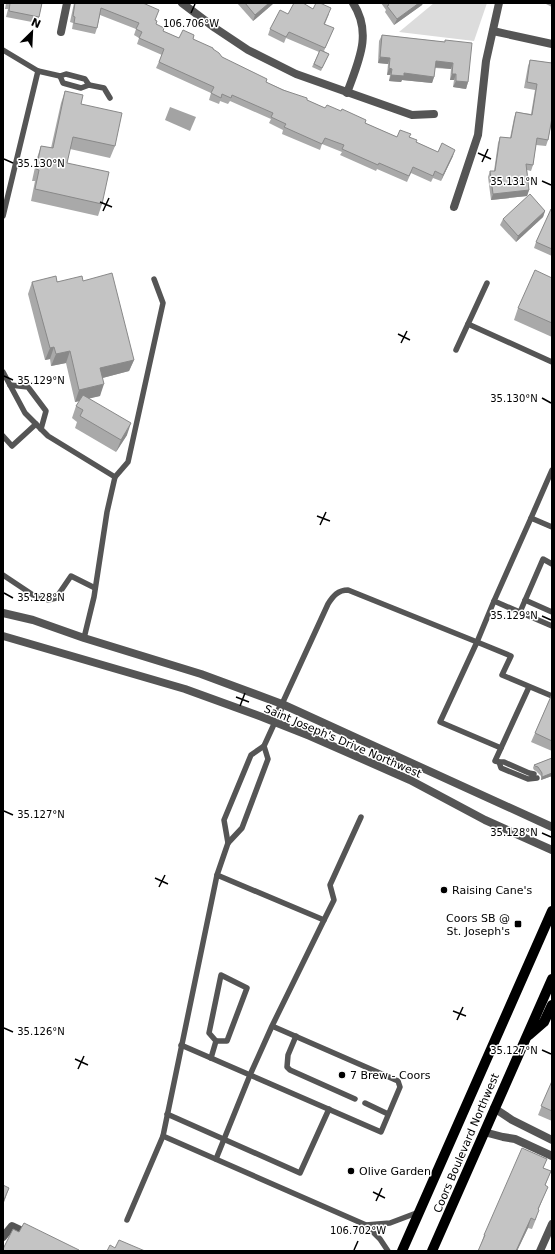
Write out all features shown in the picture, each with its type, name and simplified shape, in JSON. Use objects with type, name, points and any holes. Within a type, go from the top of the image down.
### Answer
[{"type":"main road","name":"Coors Boulevard Northwest","points":[[402,1251],[552,911]]},
{"type":"main road","name":"Coors Boulevard Northwest","points":[[432,1251],[552,979]]},
{"type":"main road","points":[[526,1037],[544,1022],[552,1005]]},
{"type":"street","points":[[61,32],[67,3]]},
{"type":"street","points":[[182,3],[215,28],[248,50],[296,74],[412,115],[434,114]]},
{"type":"street","points":[[348,93],[363,47],[363,27],[358,11],[353,3]]},
{"type":"street","points":[[454,207],[478,135],[486,61],[499,3]]},
{"type":"street","points":[[493,30],[552,44]]},
{"type":"street","name":"Saint Joseph's Drive Northwest","points":[[3,613],[33,620],[84,638],[201,674],[282,704],[552,827]]},
{"type":"street","name":"Saint Joseph's Drive Northwest","points":[[3,636],[185,689],[310,736],[410,780],[485,820],[552,850]]},
{"type":"street","points":[[274,722],[282,704]]},
{"type":"street","points":[[494,1108],[512,1120],[552,1140]]},
{"type":"street","points":[[484,1132],[515,1139],[552,1156]]},
{"type":"street","points":[[540,1251],[552,1224]]},
{"type":"street","points":[[3,1237],[12,1226],[39,1239]]},
{"type":"lane","points":[[3,51],[38,71],[60,76],[66,74],[85,79],[89,85]]},
{"type":"lane","points":[[3,216],[38,71]]},
{"type":"lane","points":[[60,76],[63,83],[81,88],[89,85],[104,88],[110,98]]},
{"type":"lane","points":[[84,638],[95,588],[107,512],[115,477],[128,462],[163,303],[154,279]]},
{"type":"lane","points":[[456,350],[487,283]]},
{"type":"lane","points":[[468,324],[552,362]]},
{"type":"lane","points":[[3,372],[25,413],[48,436],[115,477]]},
{"type":"lane","points":[[10,385],[28,387],[46,411],[42,429]]},
{"type":"lane","points":[[3,436],[12,446],[36,424]]},
{"type":"lane","points":[[501,748],[440,722],[552,470]]},
{"type":"lane","points":[[531,518],[552,527]]},
{"type":"lane","points":[[520,612],[543,559],[552,564]]},
{"type":"lane","points":[[3,575],[33,595],[48,600],[56,598],[71,576],[95,588]]},
{"type":"lane","points":[[282,704],[328,604],[340,591],[348,590],[511,656],[502,675],[552,696]]},
{"type":"lane","points":[[525,600],[552,612]]},
{"type":"lane","points":[[494,601],[552,626]]},
{"type":"lane","points":[[529,687],[501,748],[497,762],[504,762],[536,776]]},
{"type":"lane","points":[[228,843],[224,820],[251,754],[264,746],[274,722]]},
{"type":"lane","points":[[127,1220],[163,1136],[217,876],[228,843],[242,828],[268,759],[264,746]]},
{"type":"lane","points":[[216,1159],[250,1075],[272,1026],[334,900],[330,885],[361,817]]},
{"type":"lane","points":[[217,876],[324,920]]},
{"type":"lane","points":[[221,975],[247,988],[227,1041],[216,1041],[209,1033],[221,975]]},
{"type":"lane","points":[[181,1046],[381,1132],[400,1087],[398,1081],[272,1026]]},
{"type":"lane","points":[[296,1036],[288,1055],[287,1067],[290,1070],[355,1099]]},
{"type":"lane","points":[[211,1058],[216,1041]]},
{"type":"lane","points":[[365,1103],[388,1114]]},
{"type":"lane","points":[[167,1114],[300,1173],[329,1109]]},
{"type":"lane","points":[[163,1136],[366,1225],[380,1239],[388,1251]]},
{"type":"lane","points":[[366,1225],[390,1223],[419,1212]]},
{"type":"shaded area","points":[[434,3],[487,3],[474,41],[399,32]]},
{"type":"shaded area","points":[[170,107],[196,117],[190,131],[165,120]]},
{"type":"building","points":[[10,3],[42,3],[39,17],[9,11]]},
{"type":"building","points":[[75,3],[143,3],[159,10],[155,20],[157,21],[156,24],[164,28],[163,31],[179,38],[183,30],[194,35],[193,39],[213,48],[222,57],[267,79],[266,82],[283,90],[307,98],[307,100],[325,108],[327,105],[341,111],[342,109],[366,120],[365,123],[397,137],[400,130],[411,134],[409,137],[417,140],[416,142],[438,152],[442,143],[455,150],[443,175],[435,171],[433,176],[413,167],[409,176],[379,163],[378,165],[342,149],[344,145],[325,138],[322,144],[284,127],[286,124],[271,117],[273,113],[232,95],[231,98],[222,94],[221,98],[211,93],[214,87],[159,62],[164,49],[139,38],[142,32],[136,29],[139,23],[101,8],[97,28],[74,23],[75,17],[73,16]]},
{"type":"building","points":[[245,3],[269,3],[255,15]]},
{"type":"building","points":[[294,3],[303,3],[313,9],[316,3],[320,3],[331,8],[324,24],[334,28],[325,48],[289,32],[286,37],[270,29],[280,10],[288,14]]},
{"type":"building","points":[[387,3],[419,3],[397,19],[387,6],[389,5]]},
{"type":"building","points":[[382,35],[445,42],[445,40],[472,43],[468,82],[456,81],[456,74],[452,74],[453,63],[436,61],[434,77],[404,73],[404,76],[391,75],[392,69],[389,68],[390,58],[380,57]]},
{"type":"building","points":[[320,50],[329,54],[322,68],[314,64]]},
{"type":"building","points":[[530,60],[552,63],[552,118],[548,140],[537,138],[533,165],[526,164],[529,190],[493,194],[490,171],[495,171],[500,137],[511,138],[516,112],[532,115],[537,84],[527,82]]},
{"type":"building","points":[[65,91],[83,95],[81,104],[122,113],[115,146],[73,137],[67,163],[109,172],[102,204],[35,189],[39,170],[36,169],[41,146],[53,148]]},
{"type":"building","points":[[530,194],[545,211],[518,236],[503,219]]},
{"type":"building","points":[[552,209],[552,249],[536,242]]},
{"type":"building","points":[[535,270],[552,278],[552,323],[518,308]]},
{"type":"building","points":[[112,273],[134,360],[100,368],[104,384],[79,390],[70,351],[56,354],[54,347],[50,348],[32,282],[56,276],[57,282],[82,276],[83,281]]},
{"type":"building","points":[[83,395],[131,423],[121,440],[80,416],[83,410],[76,406]]},
{"type":"building","points":[[552,694],[552,741],[535,733]]},
{"type":"building","points":[[552,758],[552,773],[542,777],[542,773],[538,767],[534,765]]},
{"type":"building","points":[[552,1081],[552,1111],[541,1106]]},
{"type":"building","points":[[522,1148],[547,1159],[543,1168],[551,1171],[545,1185],[548,1187],[538,1209],[539,1210],[535,1220],[531,1218],[516,1251],[478,1251],[484,1235]]},
{"type":"building","points":[[3,1185],[9,1188],[3,1202]]},
{"type":"building","points":[[24,1223],[79,1250],[3,1251],[13,1229],[19,1232]]},
{"type":"building","points":[[119,1240],[145,1251],[107,1251],[110,1245],[115,1248]]},
{"type":"place","name":"Raising Cane's","points":[[444,890]]},
{"type":"place","name":"Coors SB @ St. Joseph's","points":[[518,924]]},
{"type":"place","name":"7 Brew - Coors","points":[[342,1075]]},
{"type":"place","name":"Olive Garden","points":[[351,1171]]}]
